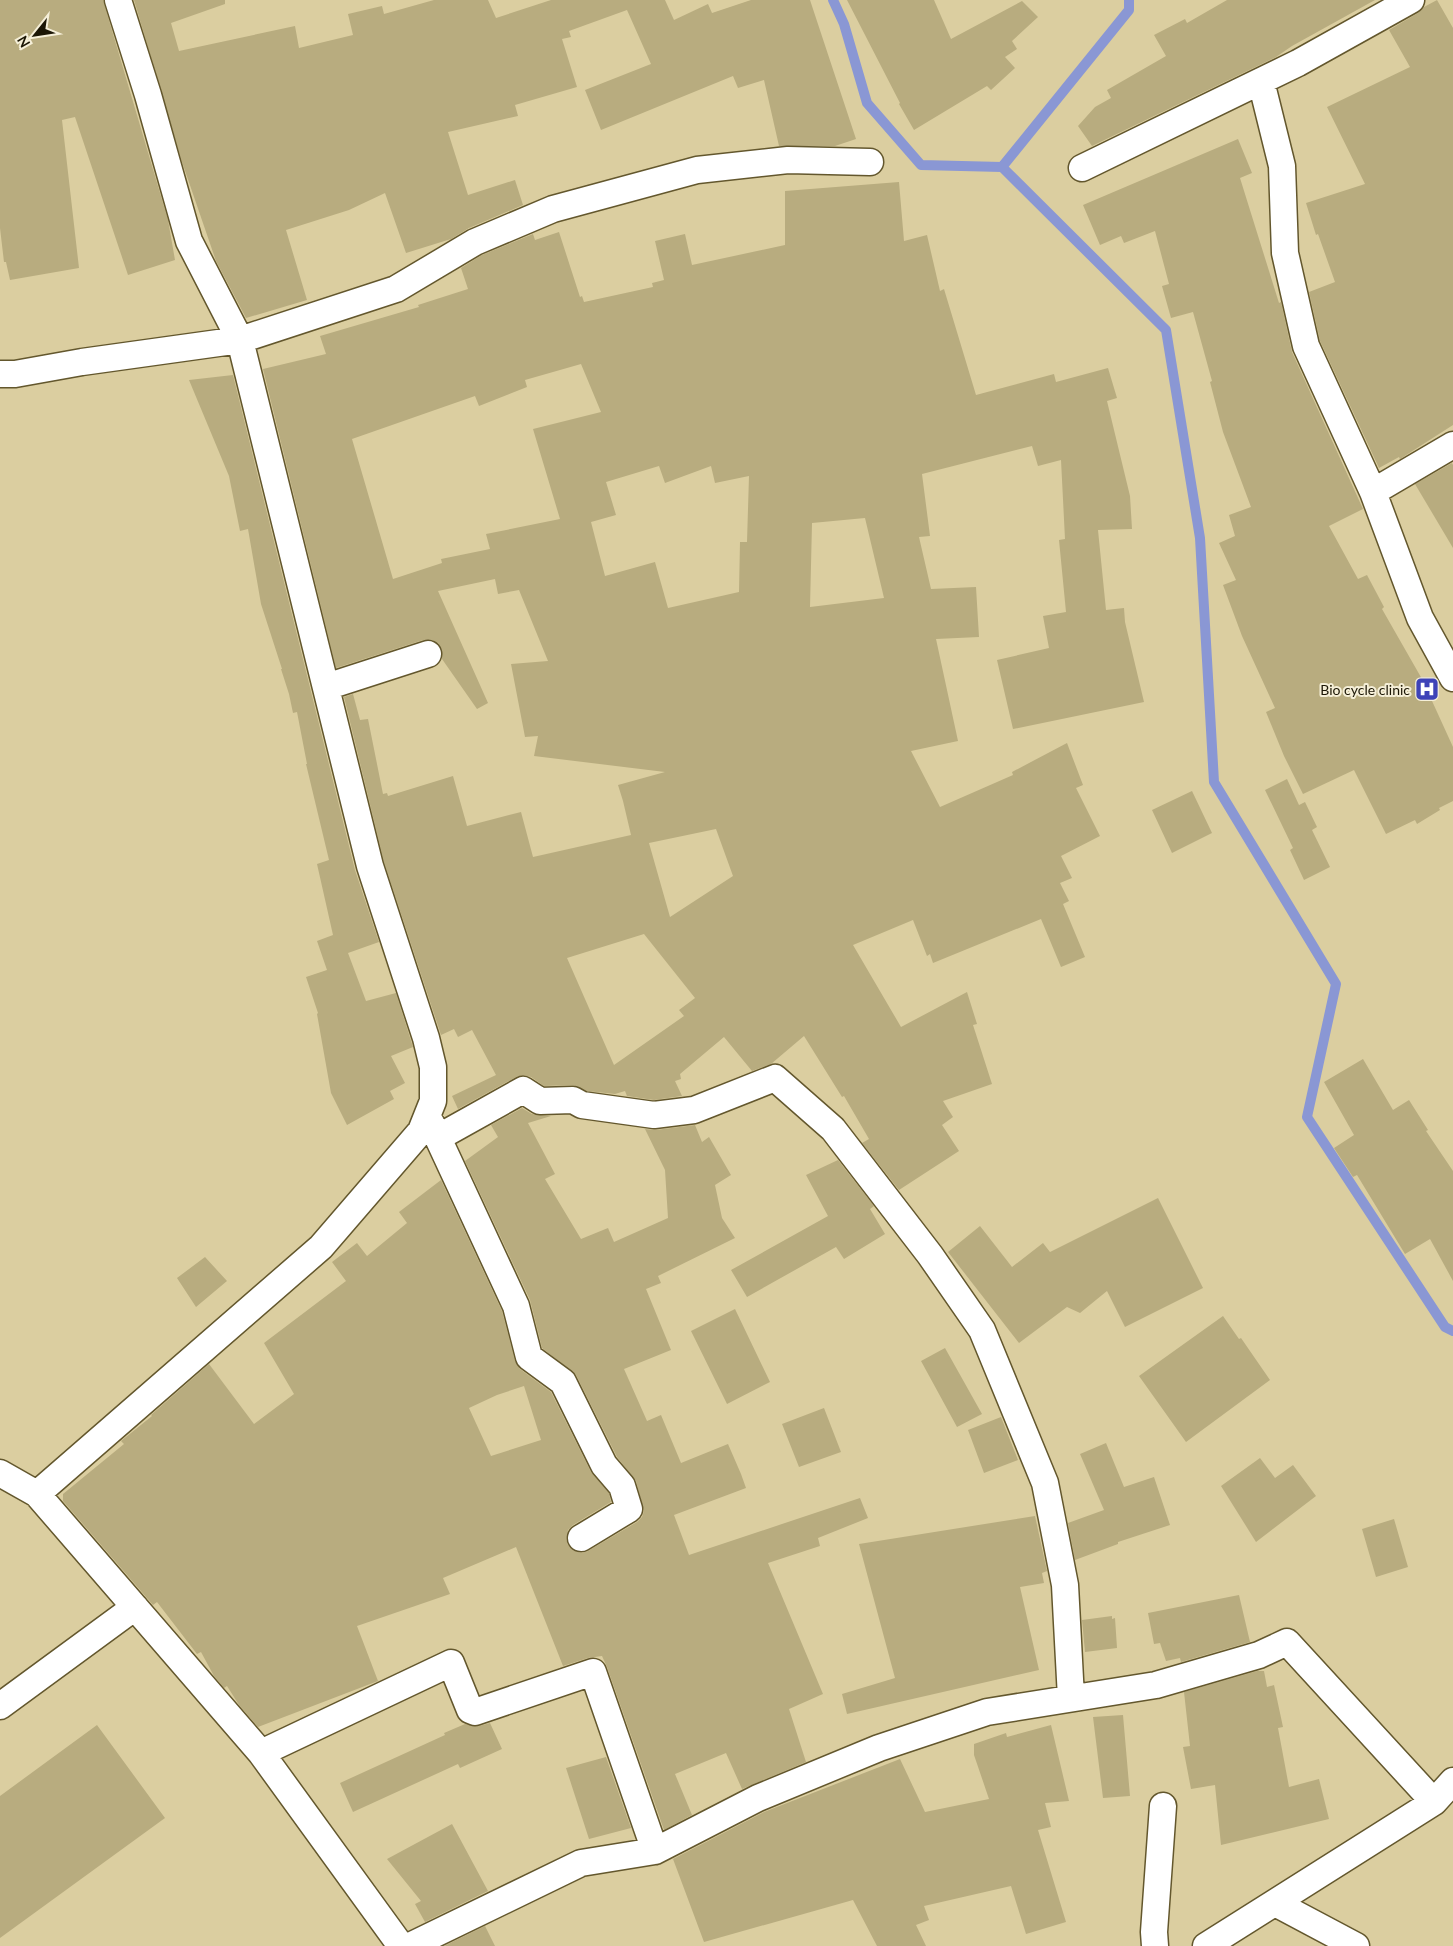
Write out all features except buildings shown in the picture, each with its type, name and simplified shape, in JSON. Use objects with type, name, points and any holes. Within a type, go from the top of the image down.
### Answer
[{"type":"street","points":[[118,0],[148,95],[189,241],[240,340],[370,866],[426,1038],[433,1067],[433,1126],[516,1306],[529,1357],[563,1382],[604,1465],[622,1486],[628,1509],[581,1538]]},
{"type":"street","points":[[1082,168],[1298,63],[1411,0]]},
{"type":"street","points":[[1261,81],[1282,166],[1285,253],[1306,346],[1373,492],[1420,618],[1453,678]]},
{"type":"street","points":[[0,374],[15,374],[82,362],[240,340],[396,289],[475,242],[553,209],[697,170],[788,160],[870,162]]},
{"type":"street","points":[[1373,492],[1453,445]]},
{"type":"street","points":[[326,687],[428,654]]},
{"type":"street","points":[[37,1494],[321,1247],[421,1131],[523,1090],[540,1100],[576,1100],[582,1104],[654,1115],[694,1110],[775,1078],[834,1129],[930,1255],[982,1330],[1045,1483],[1065,1585],[1071,1698]]},
{"type":"street","points":[[2,1477],[37,1494],[261,1753],[401,1946]]},
{"type":"street","points":[[0,1706],[135,1607]]},
{"type":"street","points":[[410,1946],[581,1863],[655,1850],[758,1798],[880,1748],[986,1712],[1156,1685],[1259,1655],[1287,1642],[1434,1802]]},
{"type":"street","points":[[261,1753],[452,1663],[470,1710],[475,1712],[592,1672],[655,1850]]},
{"type":"street","points":[[1206,1946],[1434,1802],[1453,1781]]},
{"type":"street","points":[[1155,1946],[1154,1932],[1163,1806]]},
{"type":"street","points":[[1275,1903],[1356,1946]]},
{"type":"waterway","points":[[833,0],[844,24],[867,103],[921,165],[1002,167],[1166,330],[1200,538],[1214,782],[1336,984],[1307,1117],[1445,1327],[1453,1331]]},
{"type":"waterway","points":[[1002,167],[1129,10],[1129,0]]},
{"type":"place","name":"Bio cycle clinic","points":[[1427,689]]}]
